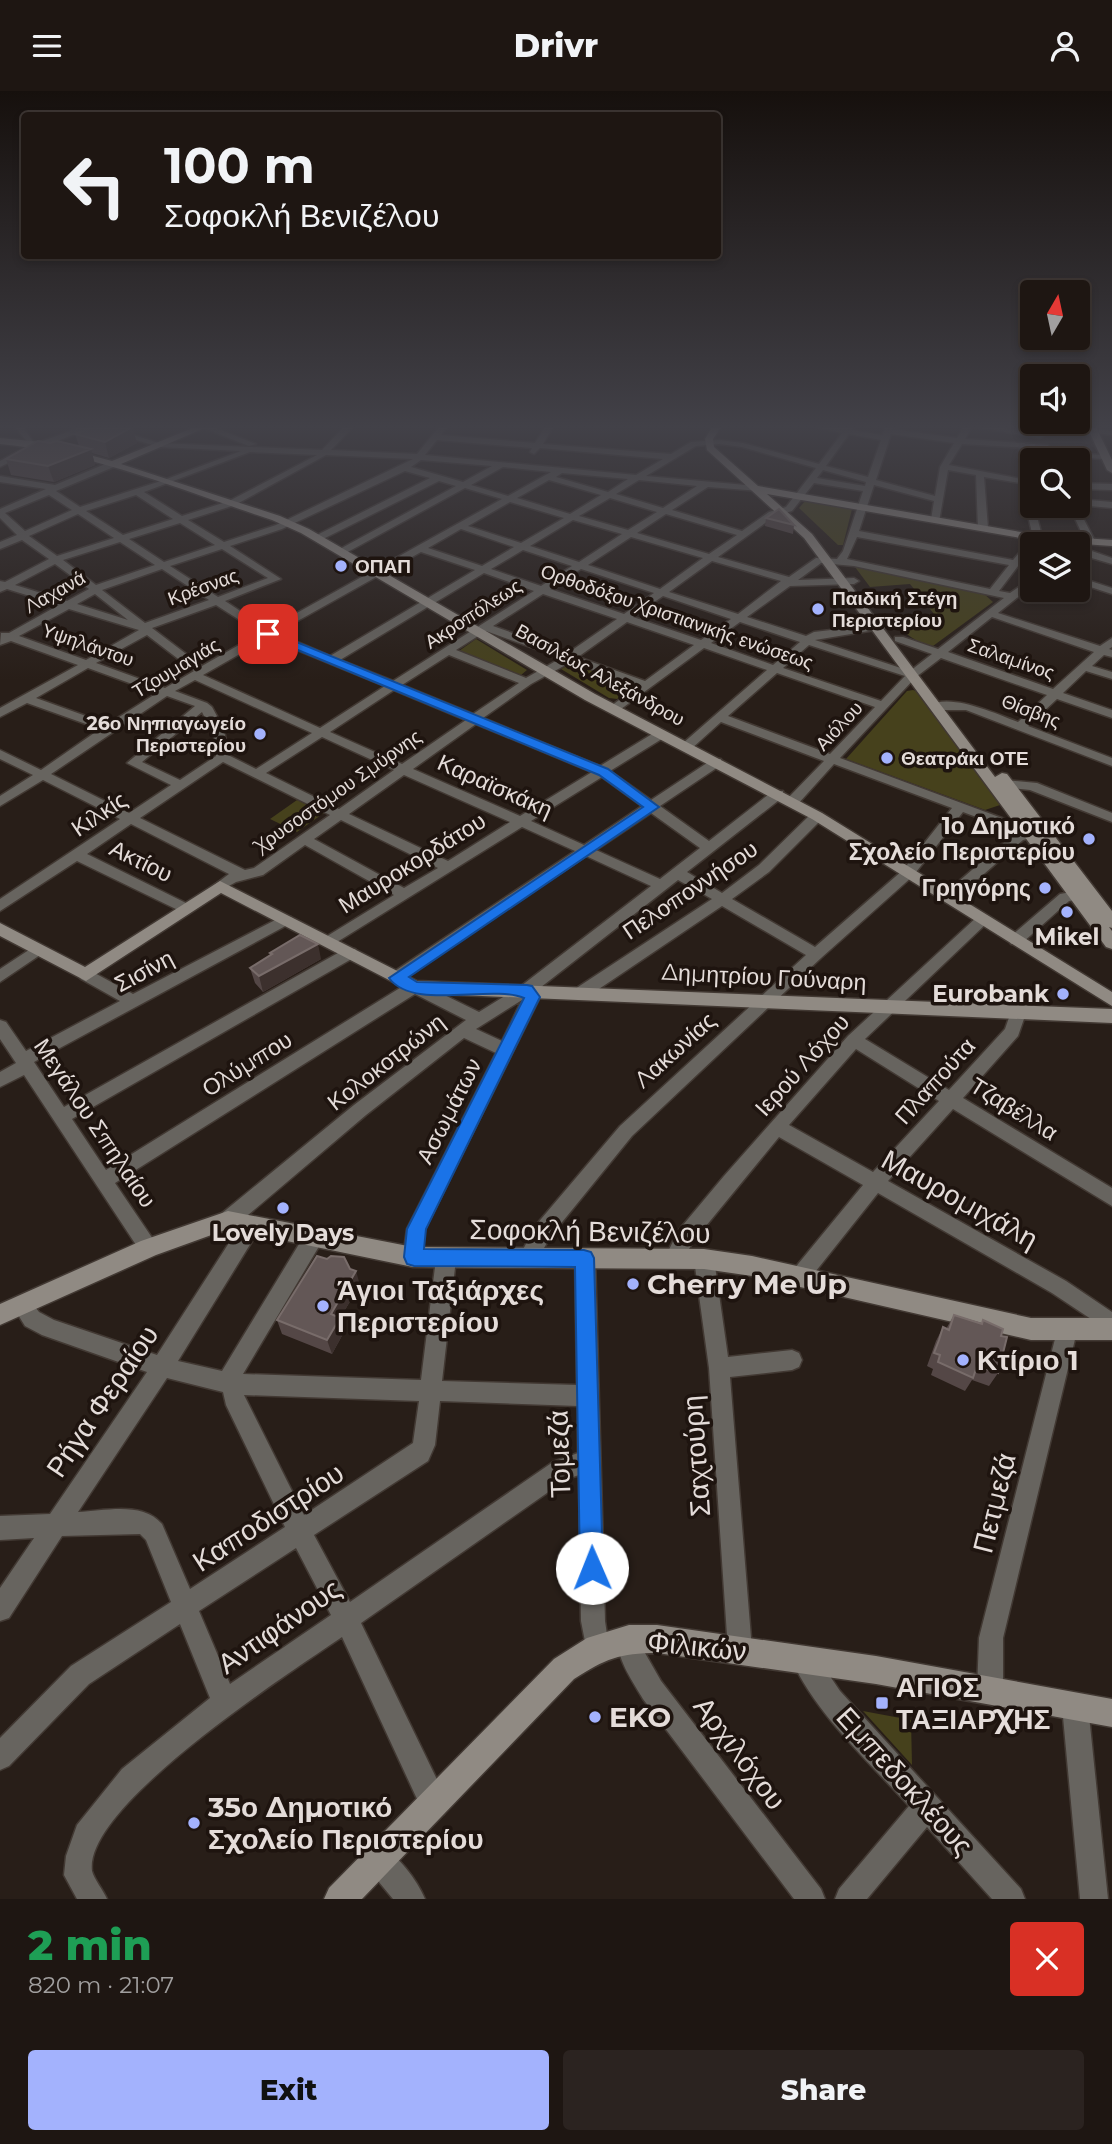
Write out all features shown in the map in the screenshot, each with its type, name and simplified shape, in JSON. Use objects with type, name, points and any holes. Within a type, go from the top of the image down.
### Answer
[{"type":"street","points":[[0,546],[76,511]]},
{"type":"street","points":[[81,511],[268,634],[603,772],[709,848]]},
{"type":"street","points":[[169,511],[222,545]]},
{"type":"street","points":[[2,586],[57,559],[205,511]]},
{"type":"street","name":"Βασιλέως Αλεξάνδρου","points":[[256,511],[289,523],[318,538],[429,603],[482,629],[547,672],[613,709],[817,816],[1106,996]]},
{"type":"street","name":"Λαχανά","points":[[3,638],[97,589],[289,523],[313,511]]},
{"type":"street","points":[[318,538],[371,511]]},
{"type":"street","points":[[341,552],[415,511]]},
{"type":"street","name":"Τζουμαγιάς","points":[[0,802],[168,691],[486,511]]},
{"type":"street","points":[[553,511],[787,582],[849,581]]},
{"type":"street","points":[[331,660],[581,511]]},
{"type":"street","name":"Ακροπόλεως","points":[[258,773],[664,511]]},
{"type":"street","points":[[666,511],[744,534]]},
{"type":"street","name":"Χρυσοστόμου Σμύρνης","points":[[86,975],[220,886],[243,874],[258,872],[527,682],[569,658],[744,534],[783,511]]},
{"type":"street","points":[[786,511],[849,581],[1082,894],[1112,943]]},
{"type":"street","points":[[787,511],[818,535],[840,562],[849,581]]},
{"type":"street","points":[[840,562],[848,551],[861,511]]},
{"type":"street","points":[[888,511],[1020,535]]},
{"type":"street","points":[[936,520],[937,511]]},
{"type":"street","points":[[982,511],[983,529]]},
{"type":"street","name":"Καραϊσκάκη","points":[[0,513],[23,535],[97,589],[199,674],[662,885]]},
{"type":"street","points":[[460,526],[808,640],[916,672]]},
{"type":"street","points":[[853,533],[1020,562]]},
{"type":"street","points":[[1090,541],[1112,543]]},
{"type":"street","name":"Κρέσνας","points":[[0,713],[144,630],[276,579],[222,545]]},
{"type":"street","name":"Ορθοδόξου Χριστιανικής ενώσεως","points":[[419,548],[884,706]]},
{"type":"street","points":[[1090,555],[1112,561]]},
{"type":"street","points":[[994,591],[1020,558]]},
{"type":"street","points":[[613,709],[819,560],[827,559],[994,591],[1012,597]]},
{"type":"street","points":[[1090,584],[1112,591]]},
{"type":"street","points":[[2,586],[144,630]]},
{"type":"street","name":"Αιόλου","points":[[785,798],[834,759],[916,672],[1020,591]]},
{"type":"street","points":[[992,614],[1107,653]]},
{"type":"street","points":[[686,747],[808,640],[822,632],[881,626],[899,639],[916,672]]},
{"type":"street","name":"Βασιλέως Αλεξάνδρου","points":[[482,629],[646,685]]},
{"type":"street","name":"Υψηλάντου","points":[[3,638],[87,663],[203,705]]},
{"type":"street","name":"Σαλαμίνος","points":[[899,639],[1057,692],[1112,714]]},
{"type":"street","points":[[1020,727],[1084,667],[1107,653],[1112,641]]},
{"type":"street","points":[[449,651],[527,682]]},
{"type":"street","points":[[1084,667],[1112,676]]},
{"type":"street","points":[[25,698],[111,729]]},
{"type":"street","points":[[181,785],[133,764],[203,705],[212,714],[221,743],[222,757],[448,867]]},
{"type":"street","name":"Θίσβης","points":[[941,705],[968,707],[1112,762]]},
{"type":"street","points":[[720,718],[1036,832]]},
{"type":"street","name":"Μαυροκορδάτου","points":[[328,942],[661,734]]},
{"type":"street","points":[[0,754],[243,874]]},
{"type":"street","name":"Κιλκίς","points":[[0,907],[222,757]]},
{"type":"street","points":[[397,978],[717,762]]},
{"type":"street","points":[[999,783],[1032,786],[1112,818]]},
{"type":"street","name":"Κολοκοτρώνη","points":[[228,1220],[360,1110],[463,1030],[527,990],[709,848],[785,798]]},
{"type":"street","name":"Λακωνίας","points":[[529,1257],[543,1231],[625,1131],[816,954],[908,873],[961,806]]},
{"type":"street","name":"Πελοποννήσου","points":[[581,993],[609,971],[776,861],[817,816]]},
{"type":"street","points":[[948,898],[1018,837],[1036,832]]},
{"type":"street","points":[[306,840],[404,894]]},
{"type":"street","name":"Ακτίου","points":[[77,855],[185,908]]},
{"type":"street","points":[[677,873],[816,954]]},
{"type":"street","name":"Δημητρίου Γούναρη","points":[[220,886],[478,1019]]},
{"type":"street","points":[[1082,894],[1112,922]]},
{"type":"street","points":[[1016,940],[1065,898],[1082,894]]},
{"type":"street","name":"Ιερού Λόχου","points":[[675,1258],[685,1237],[854,1040],[886,1007],[983,919]]},
{"type":"street","name":"Σισίνη","points":[[0,1080],[25,1062],[286,921]]},
{"type":"street","points":[[0,929],[134,1002]]},
{"type":"street","points":[[0,977],[38,949]]},
{"type":"street","name":"Μαυροκορδάτου","points":[[62,1116],[350,953]]},
{"type":"street","name":"Δημητρίου Γούναρη","points":[[414,987],[1103,1017]]},
{"type":"street","name":"Ολύμπου","points":[[105,1180],[414,987]]},
{"type":"street","name":"Ασωμάτων","points":[[414,1257],[416,1229],[507,1051],[532,997],[527,990]]},
{"type":"street","points":[[1103,1017],[1106,996]]},
{"type":"street","name":"Πλαπούτα","points":[[801,1275],[875,1183],[1012,1032],[1018,1013]]},
{"type":"street","name":"Μεγάλου Σπηλαίου","points":[[0,1026],[149,1248]]},
{"type":"street","points":[[463,1030],[507,1051]]},
{"type":"street","name":"Τζαβέλλα","points":[[854,1040],[1112,1198]]},
{"type":"street","name":"Μαυρομιχάλη","points":[[777,1127],[1059,1287],[1112,1324]]},
{"type":"street","name":"Σοφοκλή Βενιζέλου","points":[[0,1315],[149,1248],[228,1220],[414,1257],[704,1259],[801,1275],[1031,1329],[1112,1329]]},
{"type":"street","name":"Ρήγα Φεραίου","points":[[0,1609],[162,1367],[252,1224]]},
{"type":"street","points":[[314,1237],[232,1370],[234,1398],[346,1618],[433,1804]]},
{"type":"street","name":"Τομεζά","points":[[584,1258],[593,1621],[597,1648]]},
{"type":"street","name":"Καποδιστρίου","points":[[0,1757],[80,1675],[419,1453],[424,1445],[433,1390],[446,1259]]},
{"type":"street","name":"Σαχτούρη","points":[[704,1259],[719,1368],[740,1650]]},
{"type":"street","points":[[22,1305],[32,1319],[49,1328],[162,1367],[232,1384],[587,1396]]},
{"type":"street","name":"Πετμεζά","points":[[990,1691],[991,1638],[1066,1331]]},
{"type":"street","points":[[719,1368],[792,1360]]},
{"type":"street","name":"Αντιφάνους","points":[[93,1899],[78,1875],[80,1856],[88,1835],[131,1778],[225,1703],[346,1618],[561,1470],[589,1461]]},
{"type":"street","points":[[0,1528],[136,1521],[147,1524],[155,1532],[225,1703]]},
{"type":"street","name":"Φιλικών","points":[[340,1899],[564,1669],[597,1648],[629,1639],[686,1641],[1112,1713]]},
{"type":"street","name":"Αρχιλόχου","points":[[629,1639],[634,1658],[652,1690],[811,1899]]},
{"type":"street","name":"Εμπεδοκλέους","points":[[804,1660],[831,1700],[1012,1899]]},
{"type":"street","points":[[1075,1706],[1094,1899]]},
{"type":"street","points":[[849,1899],[927,1806]]},
{"type":"street","points":[[379,1860],[411,1899]]},
{"type":"shaded area","points":[[803,511],[851,511],[843,545],[838,545]]},
{"type":"shaded area","points":[[855,567],[982,592],[993,602],[933,646],[909,636],[892,617],[934,614],[910,584],[870,587]]},
{"type":"shaded area","points":[[476,639],[527,670],[521,675],[459,651]]},
{"type":"shaded area","points":[[574,662],[637,684],[637,687],[617,699],[609,698],[561,669]]},
{"type":"shaded area","points":[[907,691],[919,692],[1003,804],[985,810],[846,759]]},
{"type":"shaded area","points":[[297,800],[324,813],[297,832],[270,819]]},
{"type":"shaded area","points":[[863,1711],[911,1720],[912,1765]]},
{"type":"building","points":[[776,511],[781,511],[794,525],[766,518]]},
{"type":"building","points":[[300,935],[318,944],[259,976],[250,968],[272,954],[270,953]]},
{"type":"building","name":"Άγιοι Ταξιάρχες Περιστερίου","points":[[317,1256],[327,1259],[331,1256],[344,1257],[350,1269],[356,1271],[331,1314],[340,1318],[327,1340],[277,1320]]},
{"type":"building","name":"Κτίριο 1","points":[[954,1315],[982,1324],[983,1320],[1003,1329],[1001,1336],[1007,1337],[998,1373],[977,1366],[973,1378],[938,1362],[940,1355],[934,1353],[943,1327],[949,1330]]},
{"type":"place","name":"ΟΠΑΠ","points":[[341,566]]},
{"type":"place","name":"Παιδική Στέγη Περιστερίου","points":[[818,609]]},
{"type":"place","name":"26ο Νηπιαγωγείο Περιστερίου","points":[[260,734]]},
{"type":"place","name":"Θεατράκι ΟΤΕ","points":[[887,758]]},
{"type":"place","name":"1ο Δημοτικό Σχολείο Περιστερίου","points":[[1089,839]]},
{"type":"place","name":"Γρηγόρης","points":[[1045,888]]},
{"type":"place","name":"Mikel","points":[[1067,912]]},
{"type":"place","name":"Eurobank","points":[[1063,994]]},
{"type":"place","name":"Lovely Days","points":[[283,1208]]},
{"type":"place","name":"Cherry Me Up","points":[[633,1284]]},
{"type":"place","name":"Άγιοι Ταξιάρχες Περιστερίου","points":[[323,1306]]},
{"type":"place","name":"Κτίριο 1","points":[[963,1360]]},
{"type":"place","name":"ΑΓΙΟΣ ΤΑΞΙΑΡΧΗΣ","points":[[882,1703]]},
{"type":"place","name":"EKO","points":[[595,1717]]},
{"type":"place","name":"35ο Δημοτικό Σχολείο Περιστερίου","points":[[194,1823]]},
{"type":"route","points":[[268,634],[603,772],[652,807],[397,978],[414,987],[527,990],[532,997],[489,1089],[416,1229],[414,1257],[584,1258],[592,1568]]}]
